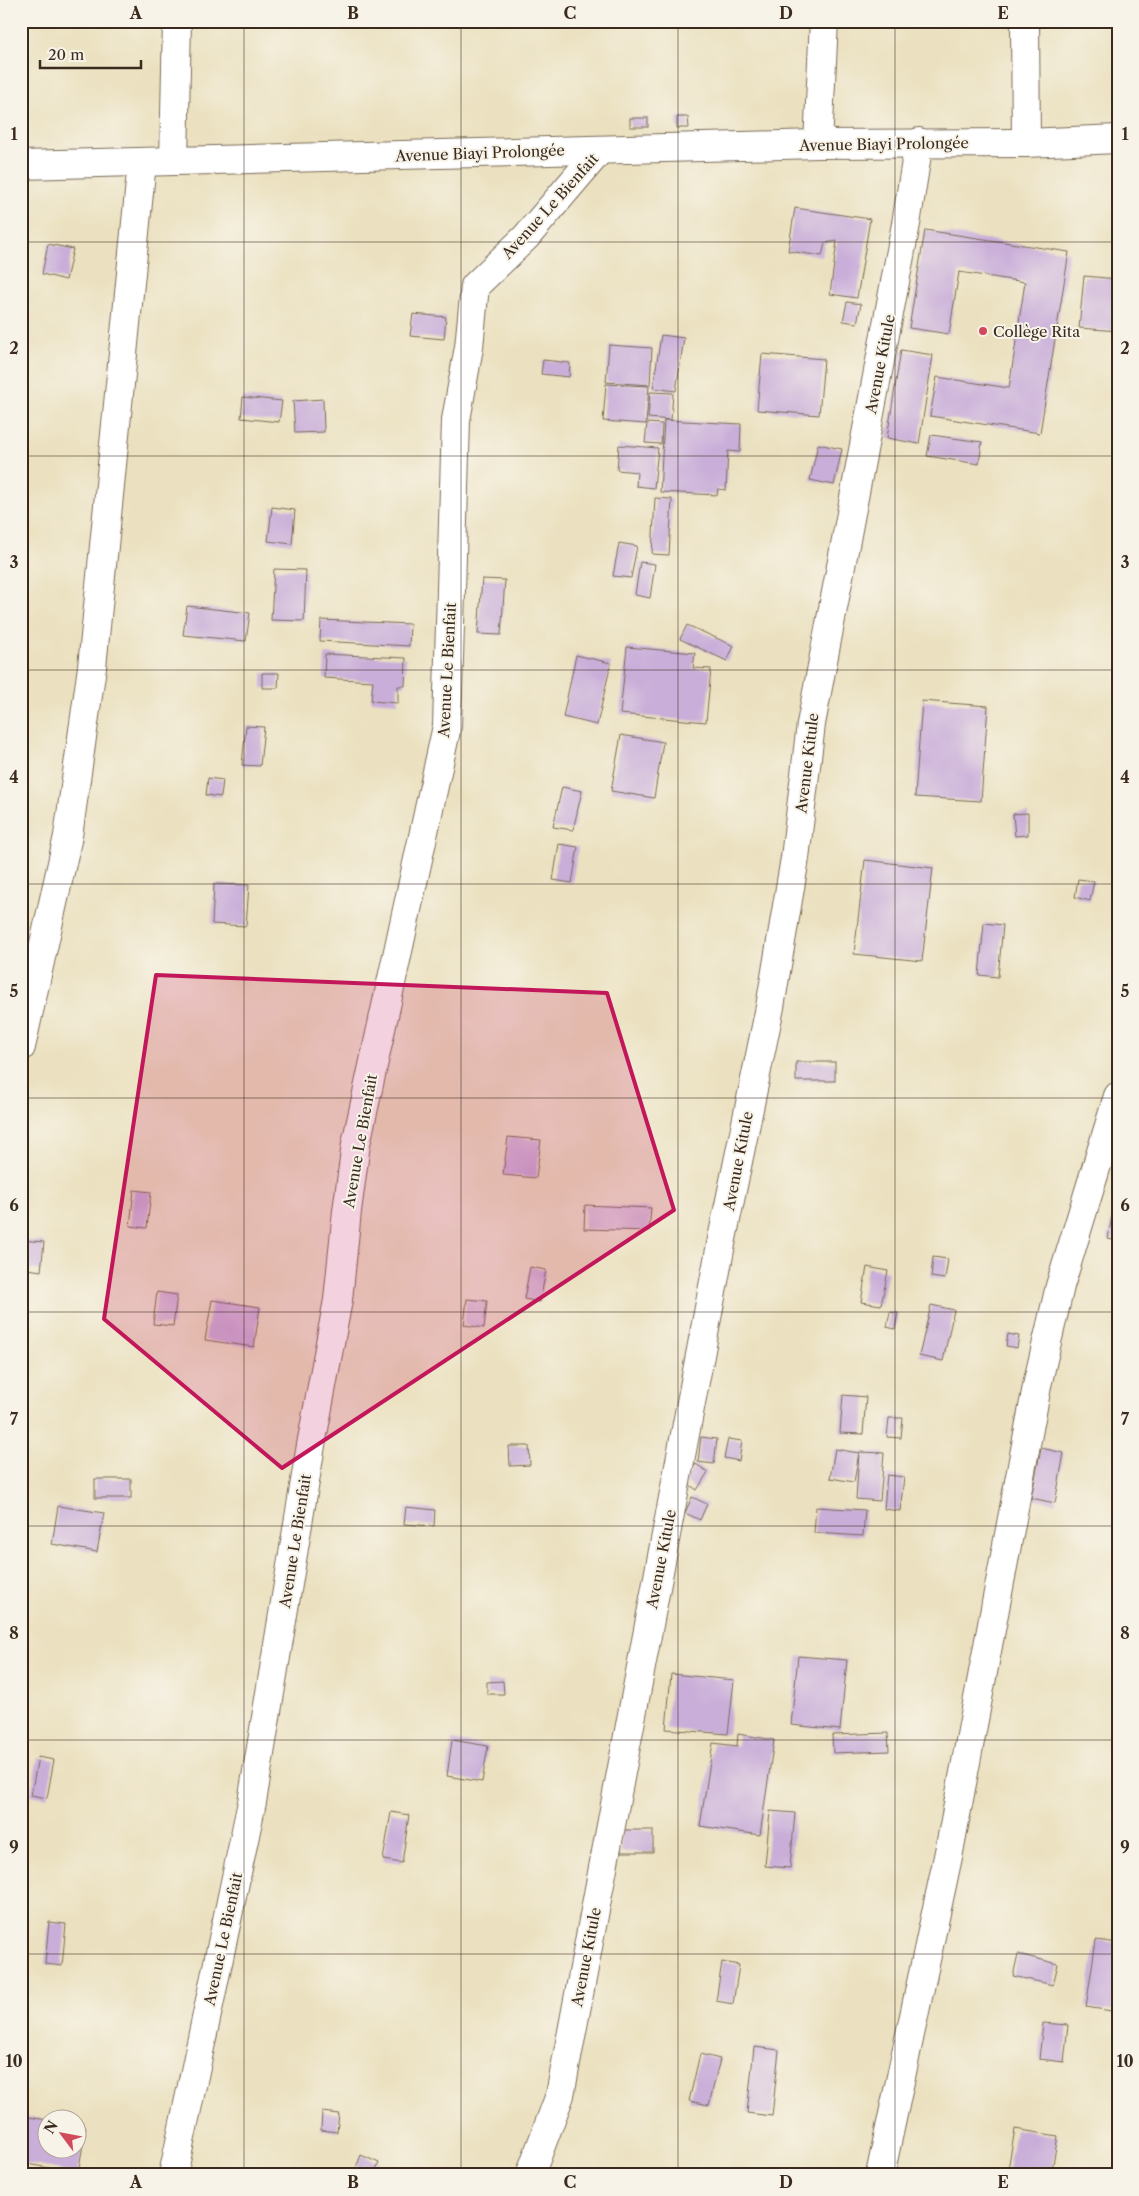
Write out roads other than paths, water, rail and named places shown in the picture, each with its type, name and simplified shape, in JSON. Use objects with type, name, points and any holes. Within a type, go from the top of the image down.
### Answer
[{"type":"street","points":[[174,161],[177,21]]},
{"type":"street","points":[[818,144],[824,21]]},
{"type":"street","points":[[1025,21],[1026,143]]},
{"type":"street","name":"Avenue Biayi Prolongée","points":[[21,165],[818,144],[919,142],[1026,143],[1118,139]]},
{"type":"street","name":"Avenue Kitule","points":[[530,2175],[560,2095],[720,1248],[770,1006],[795,858],[811,724],[906,224],[919,142]]},
{"type":"street","name":"Avenue Le Bienfait","points":[[173,2175],[252,1802],[311,1445],[338,1300],[356,1144],[447,726],[456,420],[470,346],[475,286],[526,237],[600,150]]},
{"type":"street","points":[[21,1047],[68,836],[90,676],[142,162]]},
{"type":"street","points":[[880,2175],[949,1852],[1038,1381],[1060,1286],[1118,1096]]},
{"type":"place","name":"Collège Rita","points":[[983,331]]}]
